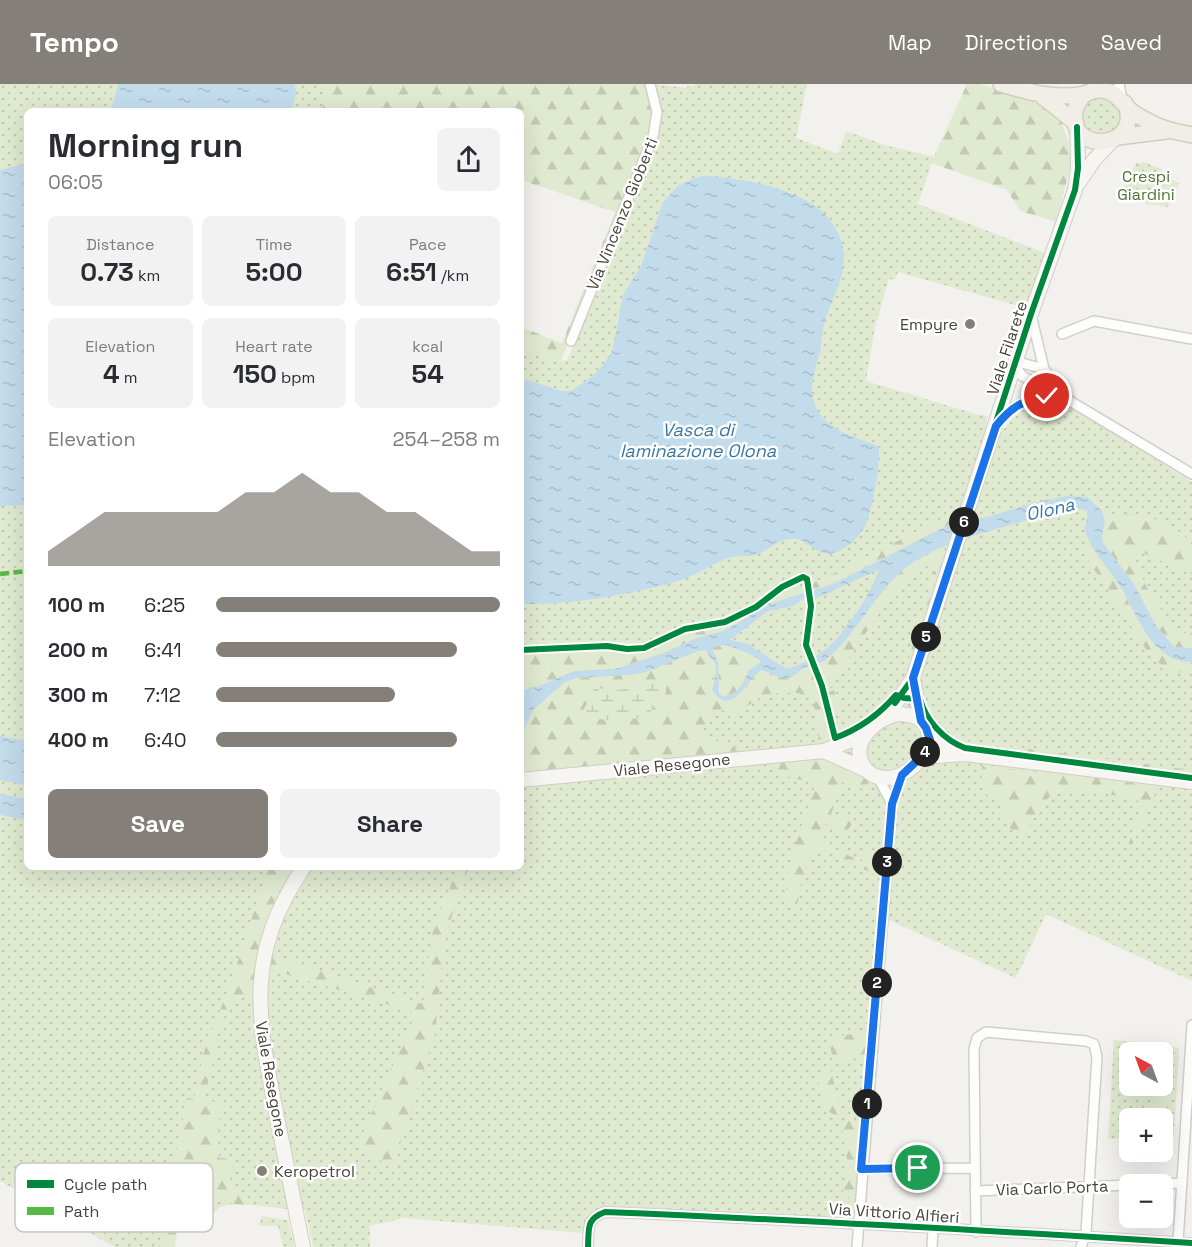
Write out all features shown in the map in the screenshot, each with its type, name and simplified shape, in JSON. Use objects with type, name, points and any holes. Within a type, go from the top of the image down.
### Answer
[{"type":"main road","points":[[1001,84],[1056,97],[1104,89],[1122,95],[1130,110],[1150,123],[1192,135]]},
{"type":"main road","points":[[1076,125],[1075,112],[1090,90]]},
{"type":"main road","points":[[1034,93],[1048,99],[1076,125],[1082,134],[1095,142],[1104,143],[1116,138],[1152,132],[1176,131]]},
{"type":"main road","points":[[1116,138],[1127,124],[1128,116],[1122,95]]},
{"type":"street","name":"Via Vincenzo Gioberti","points":[[571,341],[655,132],[657,107],[650,84]]},
{"type":"street","name":"Viale Filarete","points":[[887,716],[913,678],[996,426],[1018,371],[1031,314],[1075,189],[1078,168],[1076,125]]},
{"type":"street","name":"Viale Filarete","points":[[1075,189],[1094,160],[1116,138]]},
{"type":"street","points":[[1031,314],[1044,369],[1065,398]]},
{"type":"street","points":[[1062,334],[1094,321],[1192,339]]},
{"type":"street","points":[[1044,369],[1022,363],[1018,371],[1192,474]]},
{"type":"street","points":[[996,426],[1008,411],[1026,400],[1047,396],[1065,398]]},
{"type":"street","name":"Viale Filarete","points":[[913,678],[921,721]]},
{"type":"street","points":[[892,804],[872,774],[863,766],[859,756],[864,735],[887,716],[904,714],[912,716],[921,721],[929,734],[965,754]]},
{"type":"street","points":[[856,1247],[892,804],[902,775],[921,757],[929,745],[929,734]]},
{"type":"street","name":"Viale Resegone","points":[[524,780],[824,751],[864,735]]},
{"type":"street","points":[[824,751],[872,774],[887,778],[902,775]]},
{"type":"street","points":[[921,757],[965,754],[1192,782]]},
{"type":"street","name":"Viale Resegone","points":[[302,870],[283,900],[266,946],[259,996],[263,1046],[303,1247]]},
{"type":"street","points":[[1178,1242],[1192,1024]]},
{"type":"street","points":[[976,1232],[974,1049],[977,1038],[986,1032],[1086,1041],[1094,1044],[1097,1051],[1090,1187],[1086,1233],[1082,1242]]},
{"type":"street","points":[[861,1169],[975,1167]]},
{"type":"street","name":"Via Carlo Porta","points":[[1173,1183],[1182,1183]]},
{"type":"street","name":"Via Carlo Porta","points":[[975,1191],[1119,1186]]},
{"type":"street","name":"Via Vittorio Alfieri","points":[[588,1247],[590,1222],[595,1216],[606,1212],[859,1223],[1082,1242],[1192,1243]]},
{"type":"street","points":[[932,1247],[933,1229]]},
{"type":"green space","points":[[0,84],[464,84],[455,108],[24,108],[24,870],[524,870],[524,349],[561,361],[567,360],[611,262],[659,130],[661,111],[655,84],[687,88],[688,85],[694,86],[695,84],[807,84],[796,138],[838,154],[846,131],[885,145],[934,157],[918,204],[1045,253],[1026,308],[898,272],[895,280],[889,279],[875,327],[866,381],[988,416],[985,426],[1004,429],[1018,414],[1032,406],[1049,404],[1069,406],[1192,482],[1192,981],[1046,914],[1016,978],[889,920],[878,919],[855,1203],[846,1217],[837,1219],[605,1207],[586,1218],[583,1233],[404,1218],[370,1226],[370,1247],[313,1247],[305,1211],[235,1205],[217,1209],[213,1218],[213,1163],[15,1163],[15,1190],[0,1181]]},
{"type":"green space","points":[[326,84],[645,84],[654,117],[608,245],[561,361],[524,351],[524,328],[562,343],[615,212],[524,181],[524,108],[322,108]]},
{"type":"green space","points":[[967,84],[980,84],[1043,104],[1061,121],[1068,141],[1071,165],[1056,222],[1020,211],[1007,190],[931,163]]},
{"type":"green space","points":[[1101,97],[1108,98],[1114,103],[1119,109],[1119,123],[1114,129],[1108,134],[1101,135],[1094,134],[1088,129],[1083,123],[1082,116],[1083,109],[1088,103],[1094,98]]},
{"type":"green space","name":"Crespi Giardini","points":[[1137,162],[1162,169],[1161,175],[1179,183],[1168,207],[1118,199]]},
{"type":"green space","points":[[1119,513],[1151,517],[1178,531],[1192,542],[1192,575],[1139,551],[1136,561],[1145,584],[1177,635],[1192,631],[1192,650],[1176,650],[1169,645],[1135,596],[1114,579],[1123,590],[1133,613],[1152,640],[1165,653],[1182,661],[1192,662],[1192,674],[1176,672],[1153,660],[1081,549],[1097,530],[1102,516]]},
{"type":"green space","points":[[951,514],[955,517],[954,522],[833,584],[811,589],[758,609],[721,632],[694,639],[664,653],[615,669],[574,671],[545,684],[524,689],[524,654],[556,649],[646,649],[696,629],[710,630],[732,623],[764,603],[831,575]]},
{"type":"green space","points":[[946,545],[911,663],[908,661],[937,561],[908,576],[894,591],[834,680],[831,688],[821,681],[814,665],[826,660],[838,650],[895,577],[913,563]]},
{"type":"green space","points":[[728,645],[750,654],[761,662],[749,670],[742,685],[734,693],[723,697],[719,693],[718,662],[712,649],[715,646]]},
{"type":"green space","points":[[706,650],[707,655],[715,664],[713,692],[725,700],[747,687],[753,676],[761,670],[780,677],[812,666],[821,689],[834,739],[823,745],[524,774],[524,732],[528,719],[533,710],[564,682],[581,677],[638,674]],"holes":[[[799,693],[813,699],[819,737],[816,742],[802,745],[751,751],[708,740],[697,732],[721,709],[727,712],[739,711],[769,694]]]},
{"type":"green space","points":[[659,679],[666,690],[665,694],[648,716],[624,720],[604,720],[582,712],[592,691],[597,688],[620,690]]},
{"type":"green space","points":[[834,690],[840,704],[840,711],[835,716],[840,723],[846,726],[856,718],[862,722],[836,735],[827,693]]},
{"type":"green space","points":[[939,723],[953,735],[965,741],[1192,770],[1192,775],[1040,757],[964,745],[948,738],[936,725]]},
{"type":"green space","points":[[817,759],[841,764],[868,780],[860,789],[840,782],[831,814],[840,821],[844,814],[852,817],[852,822],[849,829],[842,833],[834,830],[831,824],[826,823],[823,844],[870,865],[874,862],[862,858],[860,854],[864,849],[883,856],[882,878],[816,846],[801,885],[798,902],[788,907],[786,895],[790,864],[815,781],[784,775],[770,763]]},
{"type":"green space","points":[[982,766],[1098,778],[1158,787],[1130,850],[1129,843],[1143,802],[1108,794],[1055,790],[1036,813],[1023,838],[1013,832],[1003,818],[1000,804],[983,789]]},
{"type":"green space","points":[[267,870],[293,870],[270,912],[260,944],[253,995],[234,998],[219,1027],[204,1097],[224,1107],[218,1125],[219,1158],[229,1159],[233,1165],[230,1174],[231,1183],[244,1197],[244,1205],[213,1201],[213,1163],[174,1163],[187,1098],[194,1099],[204,1052],[233,977]]},
{"type":"green space","points":[[454,870],[468,870],[445,935],[435,1034],[392,1169],[358,1144],[416,1013],[269,969],[273,956],[423,1004],[433,927],[457,871]]},
{"type":"green space","points":[[869,1032],[868,1056],[834,1063],[828,1037]]},
{"type":"green space","points":[[1114,1040],[1136,1042],[1119,1042],[1119,1096],[1173,1096],[1173,1047],[1179,1048],[1174,1136],[1173,1108],[1119,1108],[1119,1138],[1108,1139]]},
{"type":"green space","points":[[831,1070],[841,1116],[826,1110],[816,1073]]},
{"type":"green space","points":[[1153,1096],[1168,1096],[1167,1108],[1152,1108]]},
{"type":"green space","points":[[841,1120],[862,1122],[855,1203],[843,1192],[848,1165]]},
{"type":"green space","points":[[262,1216],[288,1220],[294,1247],[283,1247],[278,1226],[259,1226]]},
{"type":"green space","points":[[88,1232],[174,1232],[172,1247],[114,1247]]},
{"type":"green space","points":[[161,1232],[176,1232],[175,1247],[159,1247]]},
{"type":"water","points":[[118,84],[295,84],[296,95],[292,108],[112,108]]},
{"type":"water","points":[[24,164],[24,505],[0,506],[0,170]]},
{"type":"water","name":"Vasca di laminazione Olona","points":[[701,176],[751,182],[776,188],[817,207],[831,221],[838,233],[844,257],[843,269],[823,329],[812,383],[812,396],[817,409],[828,423],[852,437],[878,446],[876,486],[865,526],[850,544],[831,554],[819,551],[802,541],[789,539],[780,541],[756,555],[739,556],[718,562],[687,578],[663,585],[580,601],[524,604],[524,379],[562,391],[571,391],[593,376],[605,363],[612,351],[623,295],[641,266],[663,202],[679,185]]},
{"type":"water","name":"Olona","points":[[1066,496],[1087,497],[1102,511],[1105,522],[1103,543],[1134,584],[1155,624],[1174,647],[1192,648],[1192,662],[1178,660],[1167,655],[1149,637],[1119,584],[1089,542],[1085,531],[1087,511],[1070,508],[1045,513],[978,534],[924,556],[911,564],[888,585],[851,634],[826,660],[803,668],[792,677],[779,677],[761,670],[738,695],[726,701],[719,698],[712,690],[716,673],[715,663],[706,650],[698,651],[646,672],[576,678],[565,682],[533,710],[524,730],[524,689],[537,687],[574,671],[615,669],[664,653],[694,639],[721,632],[766,605],[833,584],[954,522],[991,516],[1029,504]],"holes":[[[878,570],[857,612],[841,633],[823,651],[801,664],[785,668],[748,644],[730,640],[768,611],[794,606],[804,598],[817,598]],[[728,645],[750,654],[761,662],[749,670],[742,685],[734,693],[723,697],[719,693],[718,662],[712,649]]]},
{"type":"water","points":[[0,736],[24,740],[24,784],[0,780]]},
{"type":"water","points":[[0,794],[24,798],[24,819],[0,815]]},
{"type":"marked path","points":[[0,574],[24,571]]},
{"type":"cycle path","points":[[895,703],[913,678],[1031,314],[1075,190],[1078,168],[1077,127]]},
{"type":"cycle path","points":[[524,650],[607,646],[627,649],[644,648],[685,629],[725,622],[756,607],[782,587],[803,577],[807,579],[811,606],[806,645],[822,686],[835,738],[868,721],[896,695],[920,699],[937,729],[950,740],[965,748],[1192,778]]},
{"type":"cycle path","points":[[588,1247],[590,1225],[594,1218],[605,1212],[1192,1243]]},
{"type":"place","name":"Empyre","points":[[970,324]]},
{"type":"place","name":"Keropetrol","points":[[262,1171]]},
{"type":"route","points":[[918,1168],[861,1169],[892,804],[902,775],[921,757],[930,740],[921,721],[913,678],[996,426],[1008,411],[1026,400],[1047,396]]}]
